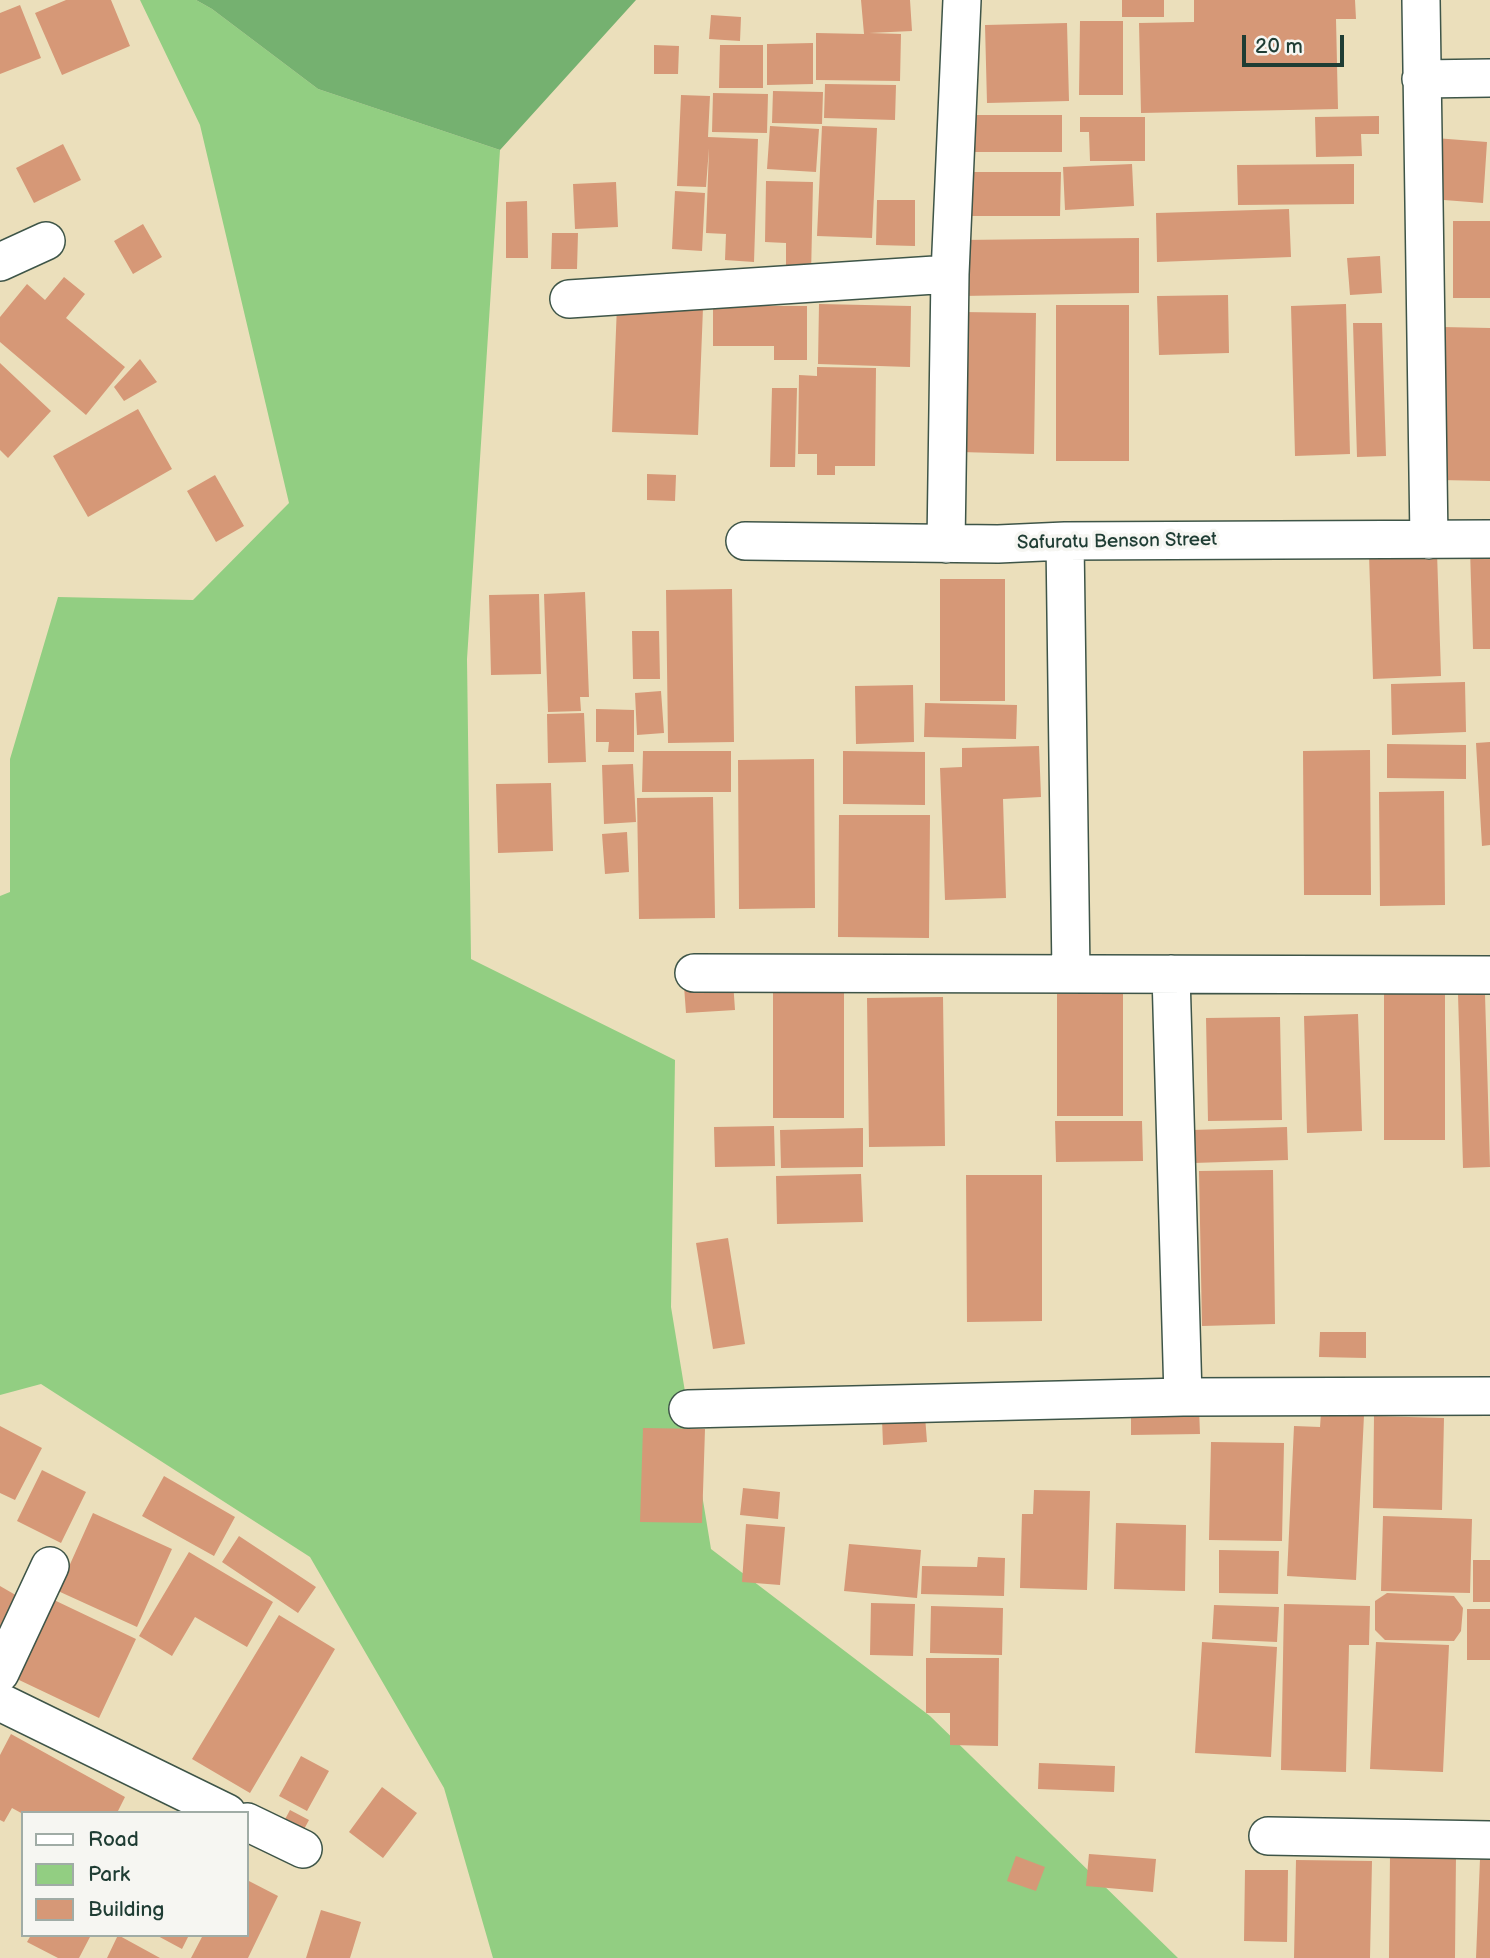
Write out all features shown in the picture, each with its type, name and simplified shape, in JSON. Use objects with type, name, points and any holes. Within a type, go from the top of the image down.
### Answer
[{"type":"street","points":[[946,544],[950,274],[962,0]]},
{"type":"street","points":[[1421,0],[1429,540]]},
{"type":"street","points":[[1421,79],[1490,78]]},
{"type":"street","points":[[0,262],[46,241]]},
{"type":"street","points":[[569,299],[950,274]]},
{"type":"street","name":"Safuratu Benson Street","points":[[745,541],[998,544],[1065,541],[1490,539]]},
{"type":"street","points":[[1065,541],[1071,974]]},
{"type":"street","points":[[694,973],[1490,975]]},
{"type":"street","points":[[1171,974],[1183,1397]]},
{"type":"street","points":[[688,1409],[1183,1397],[1490,1396]]},
{"type":"street","points":[[0,1673],[50,1566]]},
{"type":"street","points":[[0,1702],[223,1811]]},
{"type":"street","points":[[248,1822],[303,1849]]},
{"type":"street","points":[[1268,1836],[1490,1840]]},
{"type":"green space","points":[[140,0],[196,0],[212,9],[318,89],[500,150],[467,659],[471,959],[675,1060],[671,1307],[711,1549],[930,1716],[1178,1958],[493,1958],[444,1788],[310,1557],[41,1384],[0,1395],[0,896],[10,892],[10,759],[58,597],[193,600],[289,503],[200,125]]},
{"type":"green space","points":[[196,0],[636,0],[500,150],[318,89],[212,9]]},
{"type":"building","points":[[66,0],[111,0],[130,46],[62,75],[35,13]]},
{"type":"building","points":[[861,0],[910,0],[912,31],[869,33],[901,34],[900,81],[816,80],[816,33],[864,34]]},
{"type":"building","points":[[1122,0],[1164,0],[1164,17],[1122,17]]},
{"type":"building","points":[[1194,0],[1355,0],[1356,19],[1336,19],[1338,109],[1141,113],[1139,23],[1194,22]]},
{"type":"building","points":[[20,5],[41,58],[0,74],[0,13]]},
{"type":"building","points":[[711,15],[741,17],[740,41],[709,39]]},
{"type":"building","points":[[1080,21],[1123,21],[1123,95],[1079,95]]},
{"type":"building","points":[[1067,23],[1069,101],[987,103],[985,25]]},
{"type":"building","points":[[813,43],[813,84],[767,85],[767,44]]},
{"type":"building","points":[[654,45],[679,46],[678,74],[654,74]]},
{"type":"building","points":[[720,45],[763,45],[763,88],[719,88]]},
{"type":"building","points":[[825,84],[896,85],[895,120],[824,118]]},
{"type":"building","points":[[773,91],[823,92],[822,124],[772,123]]},
{"type":"building","points":[[713,93],[768,94],[767,133],[712,132]]},
{"type":"building","points":[[681,95],[710,96],[708,137],[758,139],[754,262],[725,260],[726,234],[706,233],[709,148],[706,187],[677,186]]},
{"type":"building","points":[[974,115],[1062,115],[1062,152],[975,152]]},
{"type":"building","points":[[1379,116],[1379,134],[1361,134],[1362,156],[1316,157],[1315,117]]},
{"type":"building","points":[[1080,117],[1145,117],[1145,161],[1090,161],[1089,132],[1080,132]]},
{"type":"building","points":[[770,126],[819,129],[816,172],[767,169]]},
{"type":"building","points":[[822,126],[877,128],[872,238],[817,236]]},
{"type":"building","points":[[1435,138],[1487,142],[1483,203],[1431,199]]},
{"type":"building","points":[[63,144],[81,180],[34,203],[16,168]]},
{"type":"building","points":[[1132,164],[1134,206],[1065,210],[1063,167]]},
{"type":"building","points":[[1354,164],[1354,204],[1238,205],[1237,165]]},
{"type":"building","points":[[972,172],[1061,172],[1060,216],[964,216],[964,191],[972,191]]},
{"type":"building","points":[[766,181],[813,182],[811,276],[786,276],[786,243],[765,242]]},
{"type":"building","points":[[616,182],[618,227],[575,229],[573,184]]},
{"type":"building","points":[[675,191],[705,193],[702,251],[672,249]]},
{"type":"building","points":[[877,200],[915,200],[915,246],[876,245]]},
{"type":"building","points":[[527,201],[528,258],[506,258],[506,202]]},
{"type":"building","points":[[1289,209],[1291,257],[1157,262],[1156,213]]},
{"type":"building","points":[[1453,221],[1490,221],[1490,298],[1453,298]]},
{"type":"building","points":[[143,224],[162,257],[133,274],[114,241]]},
{"type":"building","points":[[552,233],[578,233],[577,269],[551,269]]},
{"type":"building","points":[[1139,238],[1139,293],[962,296],[961,240]]},
{"type":"building","points":[[1380,256],[1382,293],[1350,295],[1347,258]]},
{"type":"building","points":[[64,277],[85,294],[66,318],[125,367],[86,415],[0,342],[0,317],[27,284],[45,300]]},
{"type":"building","points":[[1228,295],[1229,353],[1159,355],[1157,296]]},
{"type":"building","points":[[819,304],[911,306],[910,367],[818,364]]},
{"type":"building","points":[[1346,304],[1350,454],[1295,456],[1291,306]]},
{"type":"building","points":[[617,305],[703,308],[698,435],[612,432]]},
{"type":"building","points":[[1056,305],[1129,305],[1129,461],[1056,461]]},
{"type":"building","points":[[713,306],[807,306],[807,360],[774,360],[774,346],[713,346]]},
{"type":"building","points":[[962,312],[1036,313],[1034,454],[960,452]]},
{"type":"building","points":[[1353,323],[1382,323],[1386,456],[1357,457]]},
{"type":"building","points":[[1442,327],[1490,328],[1490,481],[1440,480]]},
{"type":"building","points":[[140,359],[157,382],[124,401],[114,387]]},
{"type":"building","points":[[0,363],[51,411],[8,458],[0,450]]},
{"type":"building","points":[[817,367],[876,368],[875,466],[835,466],[835,475],[817,475],[817,454],[798,454],[799,375],[817,376]]},
{"type":"building","points":[[772,388],[797,388],[795,467],[770,467]]},
{"type":"building","points":[[138,409],[172,469],[88,517],[53,456]]},
{"type":"building","points":[[647,474],[676,475],[675,501],[647,500]]},
{"type":"building","points":[[215,475],[244,526],[216,542],[187,491]]},
{"type":"building","points":[[1470,549],[1490,549],[1490,649],[1473,649]]},
{"type":"building","points":[[1437,552],[1441,676],[1373,679],[1369,554]]},
{"type":"building","points":[[940,579],[1005,579],[1005,701],[940,701]]},
{"type":"building","points":[[732,589],[734,742],[668,743],[666,590]]},
{"type":"building","points":[[585,592],[589,697],[580,697],[581,711],[548,712],[544,594]]},
{"type":"building","points":[[539,594],[541,674],[491,675],[489,595]]},
{"type":"building","points":[[632,631],[659,631],[660,679],[633,679]]},
{"type":"building","points":[[1465,682],[1466,732],[1392,735],[1391,684]]},
{"type":"building","points":[[913,685],[914,742],[856,744],[855,686]]},
{"type":"building","points":[[661,691],[664,733],[637,735],[635,693]]},
{"type":"building","points":[[925,703],[1017,705],[1016,739],[924,737]]},
{"type":"building","points":[[596,709],[634,710],[634,752],[608,752],[609,742],[596,742]]},
{"type":"building","points":[[584,713],[586,762],[548,763],[547,714]]},
{"type":"building","points":[[1490,742],[1490,845],[1482,846],[1476,743]]},
{"type":"building","points":[[1387,744],[1466,745],[1466,779],[1387,778]]},
{"type":"building","points":[[1039,746],[1041,797],[1003,799],[1006,898],[945,900],[940,768],[962,767],[962,748]]},
{"type":"building","points":[[1370,750],[1371,895],[1304,895],[1303,751]]},
{"type":"building","points":[[643,751],[731,751],[731,792],[642,792]]},
{"type":"building","points":[[843,751],[925,752],[925,805],[843,804]]},
{"type":"building","points":[[814,759],[815,908],[739,909],[738,760]]},
{"type":"building","points":[[633,764],[636,822],[604,824],[602,765]]},
{"type":"building","points":[[551,783],[553,851],[498,853],[496,784]]},
{"type":"building","points":[[1444,791],[1445,905],[1380,906],[1379,792]]},
{"type":"building","points":[[713,797],[715,918],[639,919],[637,798]]},
{"type":"building","points":[[839,815],[930,815],[929,938],[838,937]]},
{"type":"building","points":[[627,832],[629,872],[605,874],[602,834]]},
{"type":"building","points":[[733,981],[735,1010],[686,1013],[684,986]]},
{"type":"building","points":[[1384,988],[1445,988],[1445,1140],[1384,1140]]},
{"type":"building","points":[[773,990],[844,990],[844,1118],[773,1118]]},
{"type":"building","points":[[1057,994],[1123,994],[1123,1116],[1057,1116]]},
{"type":"building","points":[[1458,994],[1485,994],[1490,1167],[1463,1168]]},
{"type":"building","points":[[943,997],[945,1146],[869,1147],[867,998]]},
{"type":"building","points":[[1358,1014],[1362,1131],[1307,1133],[1304,1016]]},
{"type":"building","points":[[1280,1017],[1282,1120],[1208,1121],[1206,1018]]},
{"type":"building","points":[[1055,1121],[1142,1121],[1143,1161],[1056,1162]]},
{"type":"building","points":[[774,1126],[775,1166],[715,1167],[714,1127]]},
{"type":"building","points":[[1287,1127],[1288,1160],[1193,1163],[1192,1130]]},
{"type":"building","points":[[863,1128],[863,1167],[781,1168],[780,1130]]},
{"type":"building","points":[[1273,1170],[1275,1324],[1202,1326],[1199,1171]]},
{"type":"building","points":[[861,1174],[863,1222],[777,1224],[776,1176]]},
{"type":"building","points":[[966,1175],[1042,1175],[1042,1321],[967,1322]]},
{"type":"building","points":[[728,1238],[745,1344],[713,1349],[696,1243]]},
{"type":"building","points":[[1320,1332],[1366,1332],[1366,1358],[1319,1357]]},
{"type":"building","points":[[1199,1408],[1200,1434],[1131,1435],[1131,1409]]},
{"type":"building","points":[[1321,1413],[1364,1415],[1356,1580],[1287,1576],[1294,1426],[1320,1427]]},
{"type":"building","points":[[925,1416],[927,1442],[883,1445],[882,1419]]},
{"type":"building","points":[[1374,1416],[1444,1418],[1442,1510],[1373,1508]]},
{"type":"building","points":[[0,1426],[42,1448],[15,1500],[0,1493]]},
{"type":"building","points":[[643,1428],[705,1429],[702,1523],[640,1522]]},
{"type":"building","points":[[1211,1442],[1284,1443],[1282,1541],[1209,1540]]},
{"type":"building","points":[[42,1470],[86,1492],[61,1543],[17,1521]]},
{"type":"building","points":[[164,1476],[235,1517],[214,1556],[142,1516]]},
{"type":"building","points":[[743,1488],[780,1492],[778,1519],[740,1515]]},
{"type":"building","points":[[1034,1490],[1090,1491],[1087,1590],[1020,1588],[1022,1514],[1033,1514]]},
{"type":"building","points":[[93,1513],[172,1549],[137,1627],[58,1591]]},
{"type":"building","points":[[1383,1516],[1472,1519],[1470,1593],[1381,1591]]},
{"type":"building","points":[[1116,1523],[1186,1525],[1185,1591],[1114,1589]]},
{"type":"building","points":[[746,1524],[785,1527],[780,1585],[742,1582]]},
{"type":"building","points":[[239,1536],[316,1587],[298,1613],[222,1562]]},
{"type":"building","points":[[849,1544],[921,1550],[917,1598],[844,1591]]},
{"type":"building","points":[[1219,1550],[1279,1551],[1278,1594],[1219,1593]]},
{"type":"building","points":[[189,1552],[273,1602],[247,1647],[195,1617],[172,1656],[139,1636]]},
{"type":"building","points":[[978,1557],[1005,1558],[1004,1596],[921,1594],[922,1566],[977,1567]]},
{"type":"building","points":[[1473,1560],[1490,1560],[1490,1602],[1473,1602]]},
{"type":"building","points":[[0,1586],[19,1597],[0,1632]]},
{"type":"building","points":[[1387,1593],[1454,1596],[1463,1608],[1461,1631],[1454,1641],[1385,1640],[1375,1630],[1375,1601]]},
{"type":"building","points":[[54,1600],[136,1639],[99,1718],[17,1679]]},
{"type":"building","points":[[871,1603],[915,1604],[913,1656],[870,1655]]},
{"type":"building","points":[[1284,1604],[1370,1606],[1369,1645],[1349,1645],[1346,1772],[1281,1770]]},
{"type":"building","points":[[1214,1605],[1279,1607],[1277,1642],[1212,1639]]},
{"type":"building","points":[[931,1606],[1003,1608],[1002,1655],[930,1653]]},
{"type":"building","points":[[1467,1609],[1490,1609],[1490,1660],[1467,1660]]},
{"type":"building","points":[[279,1615],[335,1649],[250,1793],[192,1759]]},
{"type":"building","points":[[1202,1642],[1277,1647],[1271,1757],[1195,1753]]},
{"type":"building","points":[[1376,1642],[1449,1645],[1443,1772],[1370,1769]]},
{"type":"building","points":[[926,1658],[999,1658],[998,1746],[950,1745],[950,1713],[926,1713]]},
{"type":"building","points":[[11,1734],[125,1797],[118,1811],[21,1813],[12,1808],[4,1822],[0,1820],[0,1755]]},
{"type":"building","points":[[301,1756],[329,1771],[307,1811],[279,1796]]},
{"type":"building","points":[[1039,1763],[1115,1766],[1114,1792],[1038,1789]]},
{"type":"building","points":[[382,1787],[417,1813],[383,1858],[349,1832]]},
{"type":"building","points":[[290,1810],[309,1820],[302,1833],[283,1823]]},
{"type":"building","points":[[1089,1854],[1156,1859],[1153,1892],[1086,1886]]},
{"type":"building","points":[[1390,1855],[1456,1855],[1455,1958],[1389,1958]]},
{"type":"building","points":[[1016,1856],[1045,1867],[1036,1891],[1007,1881]]},
{"type":"building","points":[[1480,1859],[1490,1860],[1490,1958],[1476,1958]]},
{"type":"building","points":[[1296,1860],[1372,1861],[1370,1958],[1294,1958]]},
{"type":"building","points":[[1245,1870],[1288,1870],[1287,1942],[1244,1941]]},
{"type":"building","points":[[248,1881],[278,1896],[248,1958],[191,1958],[202,1937],[248,1937]]},
{"type":"building","points":[[321,1910],[361,1922],[350,1958],[306,1958]]},
{"type":"building","points":[[30,1937],[90,1937],[79,1958],[58,1958],[27,1942]]},
{"type":"building","points":[[117,1937],[122,1937],[160,1958],[107,1958]]},
{"type":"building","points":[[160,1937],[188,1937],[182,1949]]}]
